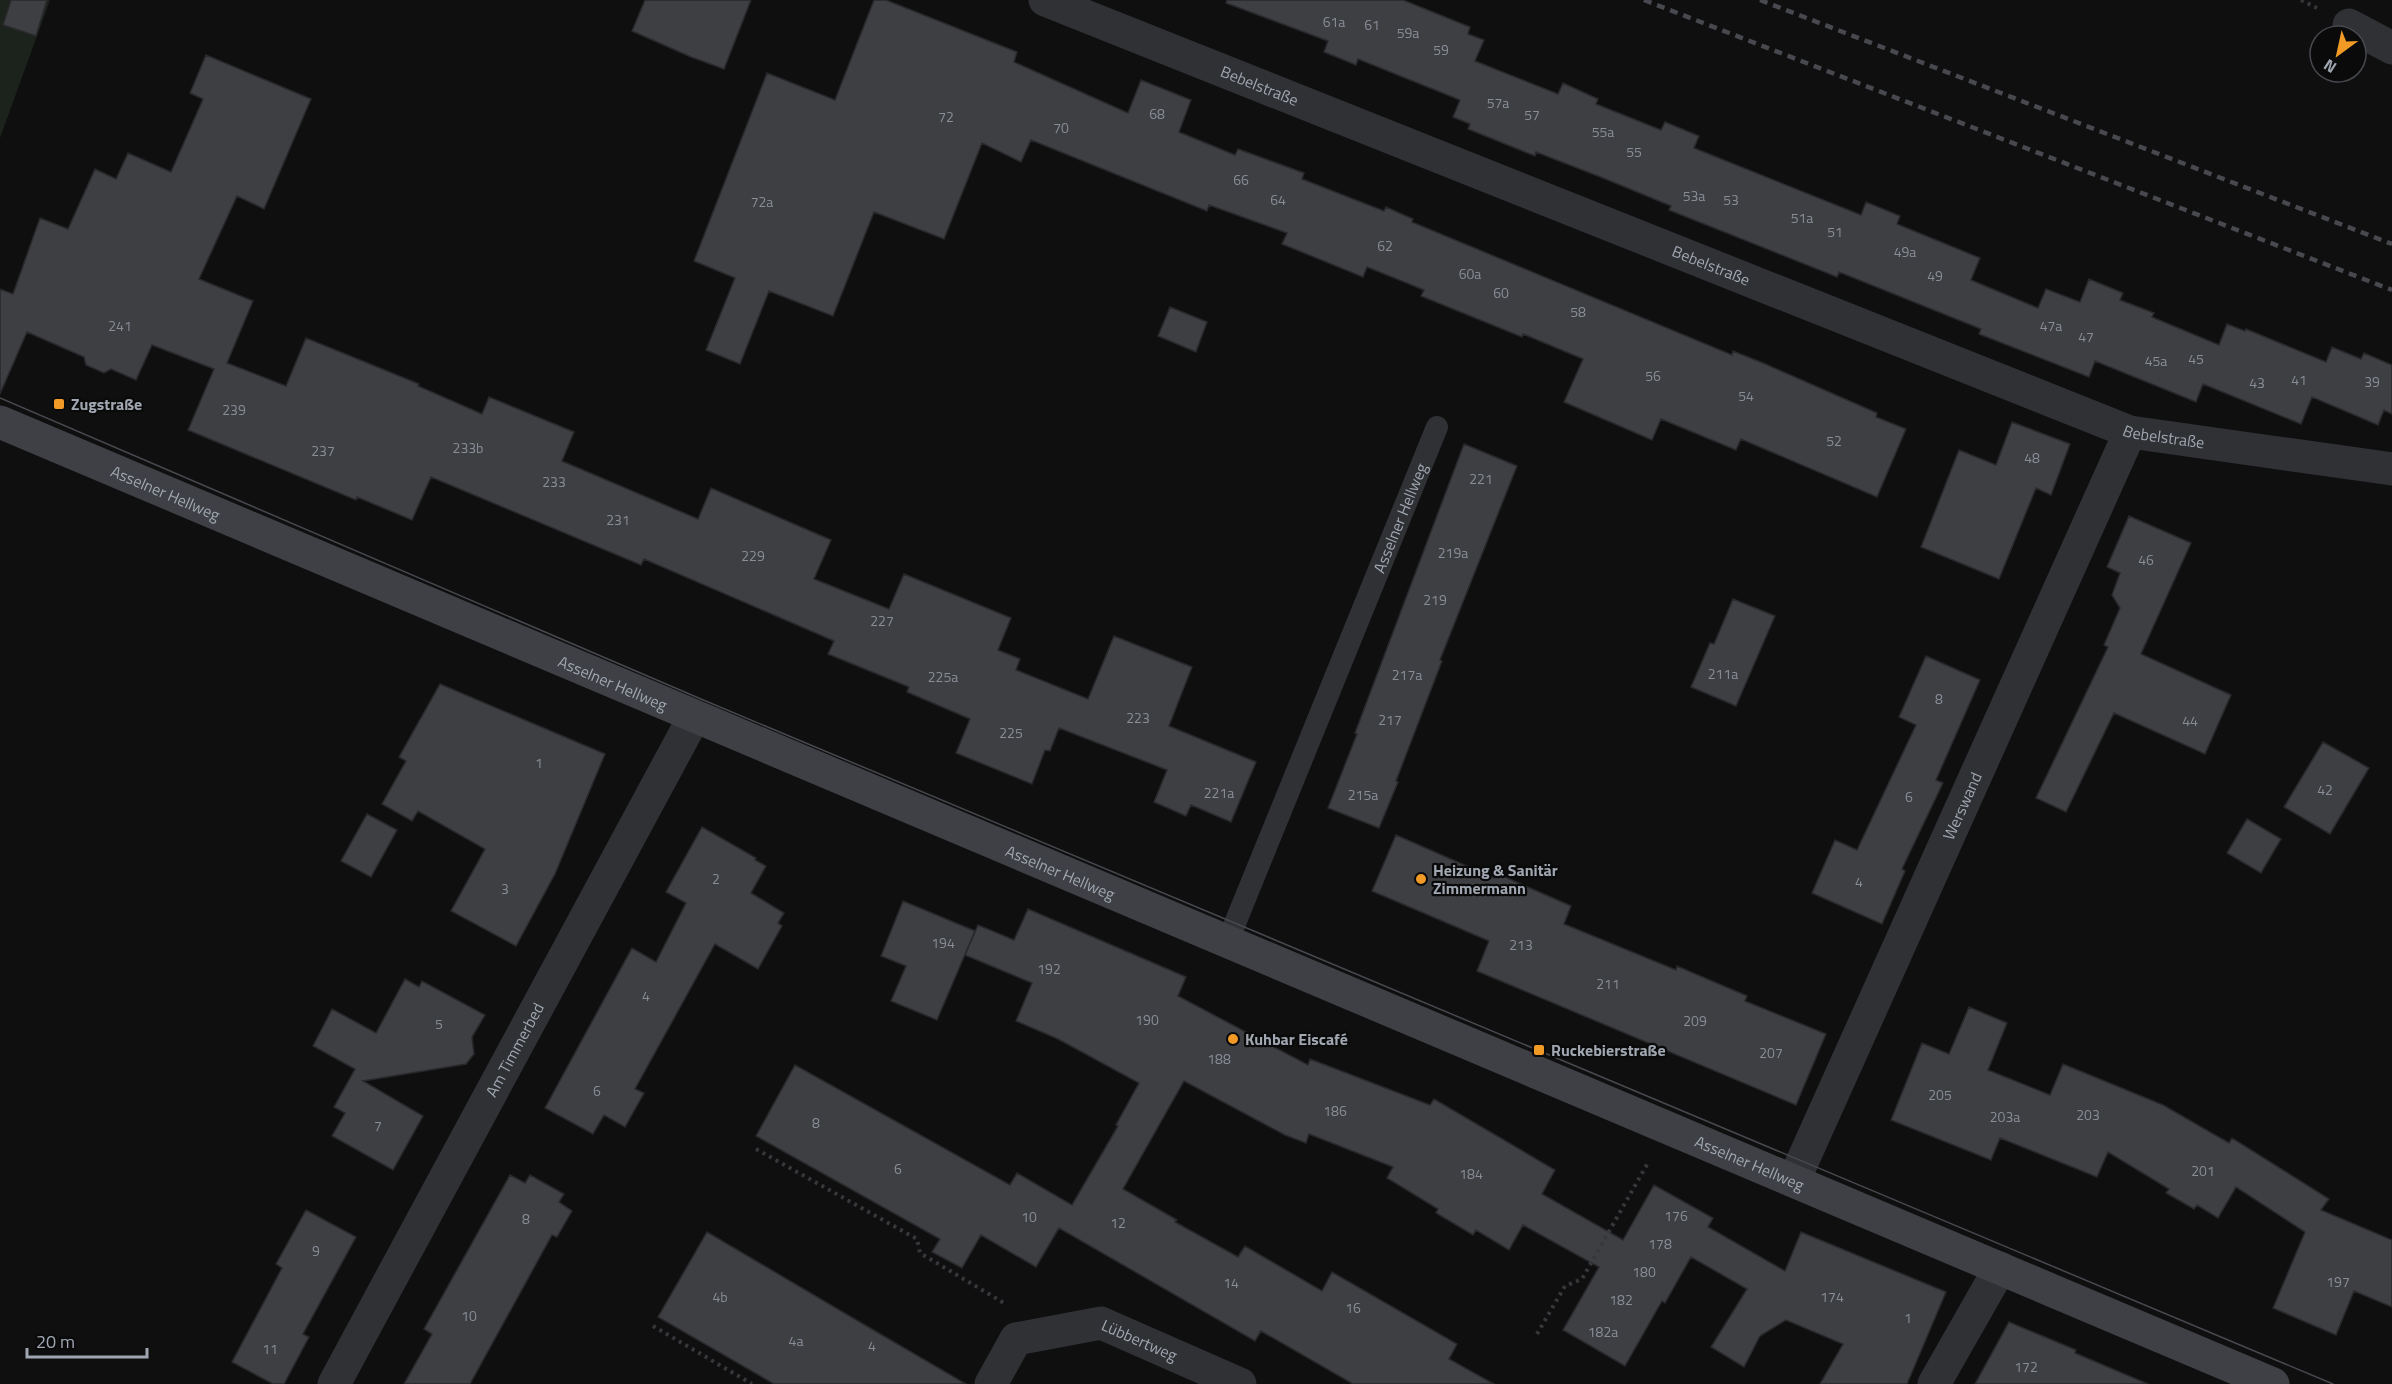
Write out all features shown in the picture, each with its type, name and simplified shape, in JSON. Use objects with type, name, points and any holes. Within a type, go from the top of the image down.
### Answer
[{"type":"main road","name":"Asselner Hellweg","points":[[0,422],[2273,1384]]},
{"type":"street","name":"Bebelstraße","points":[[1045,0],[2130,432],[2392,469]]},
{"type":"street","points":[[2368,35],[2392,48]]},
{"type":"street","name":"Werswand","points":[[1794,1180],[2130,432]]},
{"type":"street","name":"Am Timmerbed","points":[[334,1384],[694,717]]},
{"type":"street","points":[[1934,1384],[2000,1268]]},
{"type":"street","name":"Lübbertweg","points":[[991,1384],[1016,1339],[1101,1323],[1240,1384]]},
{"type":"lane","name":"Asselner Hellweg","points":[[1227,943],[1437,427]]},
{"type":"path","points":[[756,1149],[917,1239],[920,1253],[1054,1332]]},
{"type":"path","points":[[1537,1334],[1565,1286],[1582,1279],[1648,1161]]},
{"type":"path","points":[[653,1326],[752,1384]]},
{"type":"shaded area","points":[[0,0],[50,0],[0,138]]},
{"type":"building","points":[[11,0],[47,0],[36,36],[3,25]]},
{"type":"building","points":[[645,0],[751,0],[724,69],[632,31]]},
{"type":"building","points":[[874,0],[886,0],[1017,52],[1014,62],[1128,113],[1141,80],[1191,100],[1179,132],[1235,155],[1238,149],[1304,173],[1302,179],[1384,211],[1386,207],[1413,219],[1412,222],[1732,355],[1733,351],[1763,363],[1877,413],[1876,417],[1906,429],[1877,497],[1741,439],[1736,450],[1661,419],[1652,440],[1564,402],[1583,359],[1421,296],[1424,290],[1367,267],[1363,277],[1282,244],[1287,233],[1209,205],[1207,211],[1031,140],[1021,162],[982,143],[944,239],[874,212],[833,316],[769,291],[740,364],[706,350],[735,278],[694,261],[767,73],[835,100]]},
{"type":"building","points":[[1227,0],[1403,0],[1470,27],[1468,34],[1484,40],[1475,61],[1558,94],[1563,83],[1598,99],[1596,104],[1661,130],[1665,122],[1699,136],[1694,148],[1861,215],[1866,202],[1900,216],[1897,224],[1980,258],[1971,280],[2038,308],[2046,289],[2080,302],[2089,279],[2123,293],[2120,300],[2154,313],[2152,317],[2219,345],[2227,324],[2245,331],[2246,329],[2326,362],[2332,347],[2361,359],[2364,353],[2392,365],[2392,414],[2384,410],[2378,425],[2312,397],[2301,424],[2203,384],[2196,402],[2095,361],[2089,377],[1979,334],[1981,329],[1839,272],[1837,277],[1669,210],[1671,206],[1603,178],[1536,152],[1535,156],[1468,129],[1470,124],[1453,117],[1460,100],[1358,59],[1356,65],[1324,52],[1328,41],[1226,3]]},
{"type":"building","points":[[206,55],[311,99],[264,209],[237,196],[199,279],[253,301],[227,363],[286,386],[306,338],[419,384],[418,386],[482,414],[489,397],[574,432],[562,461],[698,519],[711,488],[831,540],[814,579],[889,609],[904,574],[1011,618],[998,650],[1020,659],[1016,670],[1088,699],[1114,636],[1192,667],[1169,726],[1256,762],[1231,822],[1191,805],[1186,816],[1154,802],[1167,770],[1059,728],[1050,751],[1045,750],[1032,784],[956,753],[970,719],[907,692],[909,687],[828,654],[834,641],[644,559],[641,565],[431,477],[412,520],[357,497],[356,500],[188,430],[214,369],[152,345],[136,380],[111,369],[104,373],[86,365],[84,357],[27,332],[0,394],[0,289],[13,294],[40,218],[68,229],[95,169],[116,179],[128,153],[171,172],[203,99],[190,93]]},
{"type":"building","points":[[1170,307],[1207,322],[1196,352],[1158,336]]},
{"type":"building","points":[[2012,422],[2070,444],[2051,495],[2036,488],[1999,579],[1921,547],[1959,450],[1996,465]]},
{"type":"building","points":[[1464,444],[1517,466],[1440,660],[1442,661],[1379,828],[1328,808]]},
{"type":"building","points":[[2129,516],[2191,543],[2141,654],[2231,695],[2205,754],[2114,713],[2066,812],[2036,798],[2108,647],[2104,645],[2120,608],[2112,595],[2120,573],[2107,567]]},
{"type":"building","points":[[1733,599],[1775,616],[1736,706],[1691,687],[1710,643],[1714,644]]},
{"type":"building","points":[[1926,656],[1980,680],[1936,780],[1943,783],[1902,869],[1905,871],[1882,924],[1812,893],[1835,840],[1857,850],[1916,725],[1899,717]]},
{"type":"building","points":[[440,684],[605,754],[555,874],[516,946],[451,911],[485,849],[418,811],[412,821],[382,804],[406,761],[399,757]]},
{"type":"building","points":[[2323,742],[2369,768],[2330,834],[2284,807]]},
{"type":"building","points":[[367,814],[397,830],[371,877],[341,861]]},
{"type":"building","points":[[2247,819],[2281,839],[2261,873],[2227,853]]},
{"type":"building","points":[[702,827],[766,866],[751,893],[784,913],[778,923],[782,926],[758,969],[715,944],[635,1089],[644,1093],[625,1127],[604,1115],[593,1134],[545,1108],[632,948],[656,962],[686,903],[666,892]]},
{"type":"building","points":[[1396,835],[1494,878],[1496,873],[1571,906],[1564,924],[1676,970],[1677,966],[1747,996],[1745,1001],[1826,1034],[1796,1105],[1477,971],[1489,941],[1372,891]]},
{"type":"building","points":[[903,901],[975,931],[937,1020],[891,1001],[906,966],[881,956]]},
{"type":"building","points":[[1028,909],[1186,977],[1178,996],[1308,1065],[1310,1059],[1430,1105],[1434,1099],[1555,1170],[1542,1194],[1623,1240],[1654,1185],[1713,1218],[1708,1227],[1785,1271],[1801,1232],[1946,1292],[1907,1384],[1820,1384],[1843,1344],[1786,1320],[1760,1336],[1744,1367],[1711,1347],[1747,1289],[1691,1257],[1665,1303],[1662,1301],[1625,1366],[1563,1330],[1599,1267],[1523,1225],[1509,1250],[1476,1230],[1473,1235],[1436,1213],[1438,1209],[1387,1178],[1393,1167],[1309,1134],[1306,1143],[1285,1135],[1184,1081],[1123,1189],[1177,1220],[1175,1222],[1238,1257],[1245,1246],[1322,1291],[1332,1272],[1457,1344],[1449,1359],[1494,1384],[1353,1384],[1261,1331],[1255,1341],[1059,1228],[1036,1267],[981,1235],[962,1268],[932,1252],[940,1239],[756,1136],[795,1065],[1010,1185],[1017,1173],[1072,1205],[1118,1126],[1116,1125],[1139,1083],[1058,1039],[1016,1021],[1032,983],[965,955],[978,925],[1014,940]]},
{"type":"building","points":[[405,979],[419,987],[422,981],[485,1015],[472,1037],[474,1054],[466,1064],[363,1081],[423,1116],[393,1170],[332,1136],[345,1113],[334,1107],[355,1069],[313,1046],[332,1009],[376,1033]]},
{"type":"building","points":[[1969,1007],[2007,1023],[1988,1070],[2050,1095],[2063,1064],[2163,1105],[2229,1143],[2232,1138],[2329,1199],[2321,1210],[2392,1240],[2392,1307],[2354,1291],[2336,1335],[2273,1308],[2305,1232],[2236,1187],[2218,1218],[2197,1205],[2194,1209],[2166,1193],[2169,1189],[2108,1152],[2097,1177],[2000,1138],[1991,1160],[1891,1120],[1922,1043],[1949,1054]]},
{"type":"building","points":[[510,1175],[525,1183],[530,1175],[564,1194],[559,1202],[572,1211],[557,1237],[552,1235],[470,1384],[404,1384],[432,1334],[424,1329]]},
{"type":"building","points":[[306,1210],[356,1237],[303,1334],[309,1337],[284,1384],[273,1384],[232,1362],[282,1268],[276,1264]]},
{"type":"building","points":[[707,1232],[966,1384],[774,1384],[658,1317]]},
{"type":"building","points":[[2009,1322],[2076,1350],[2075,1353],[2148,1384],[1975,1384]]},
{"type":"tram line","points":[[0,398],[701,699],[2333,1384]]},
{"type":"railway","points":[[1644,0],[2392,290]]},
{"type":"railway","points":[[1760,0],[2392,244]]},
{"type":"place","name":"Zugstraße","points":[[59,404]]},
{"type":"place","name":"Heizung & Sanitär Zimmermann","points":[[1421,879]]},
{"type":"place","name":"Kuhbar Eiscafé","points":[[1233,1039]]},
{"type":"place","name":"Ruckebierstraße","points":[[1539,1050]]}]
